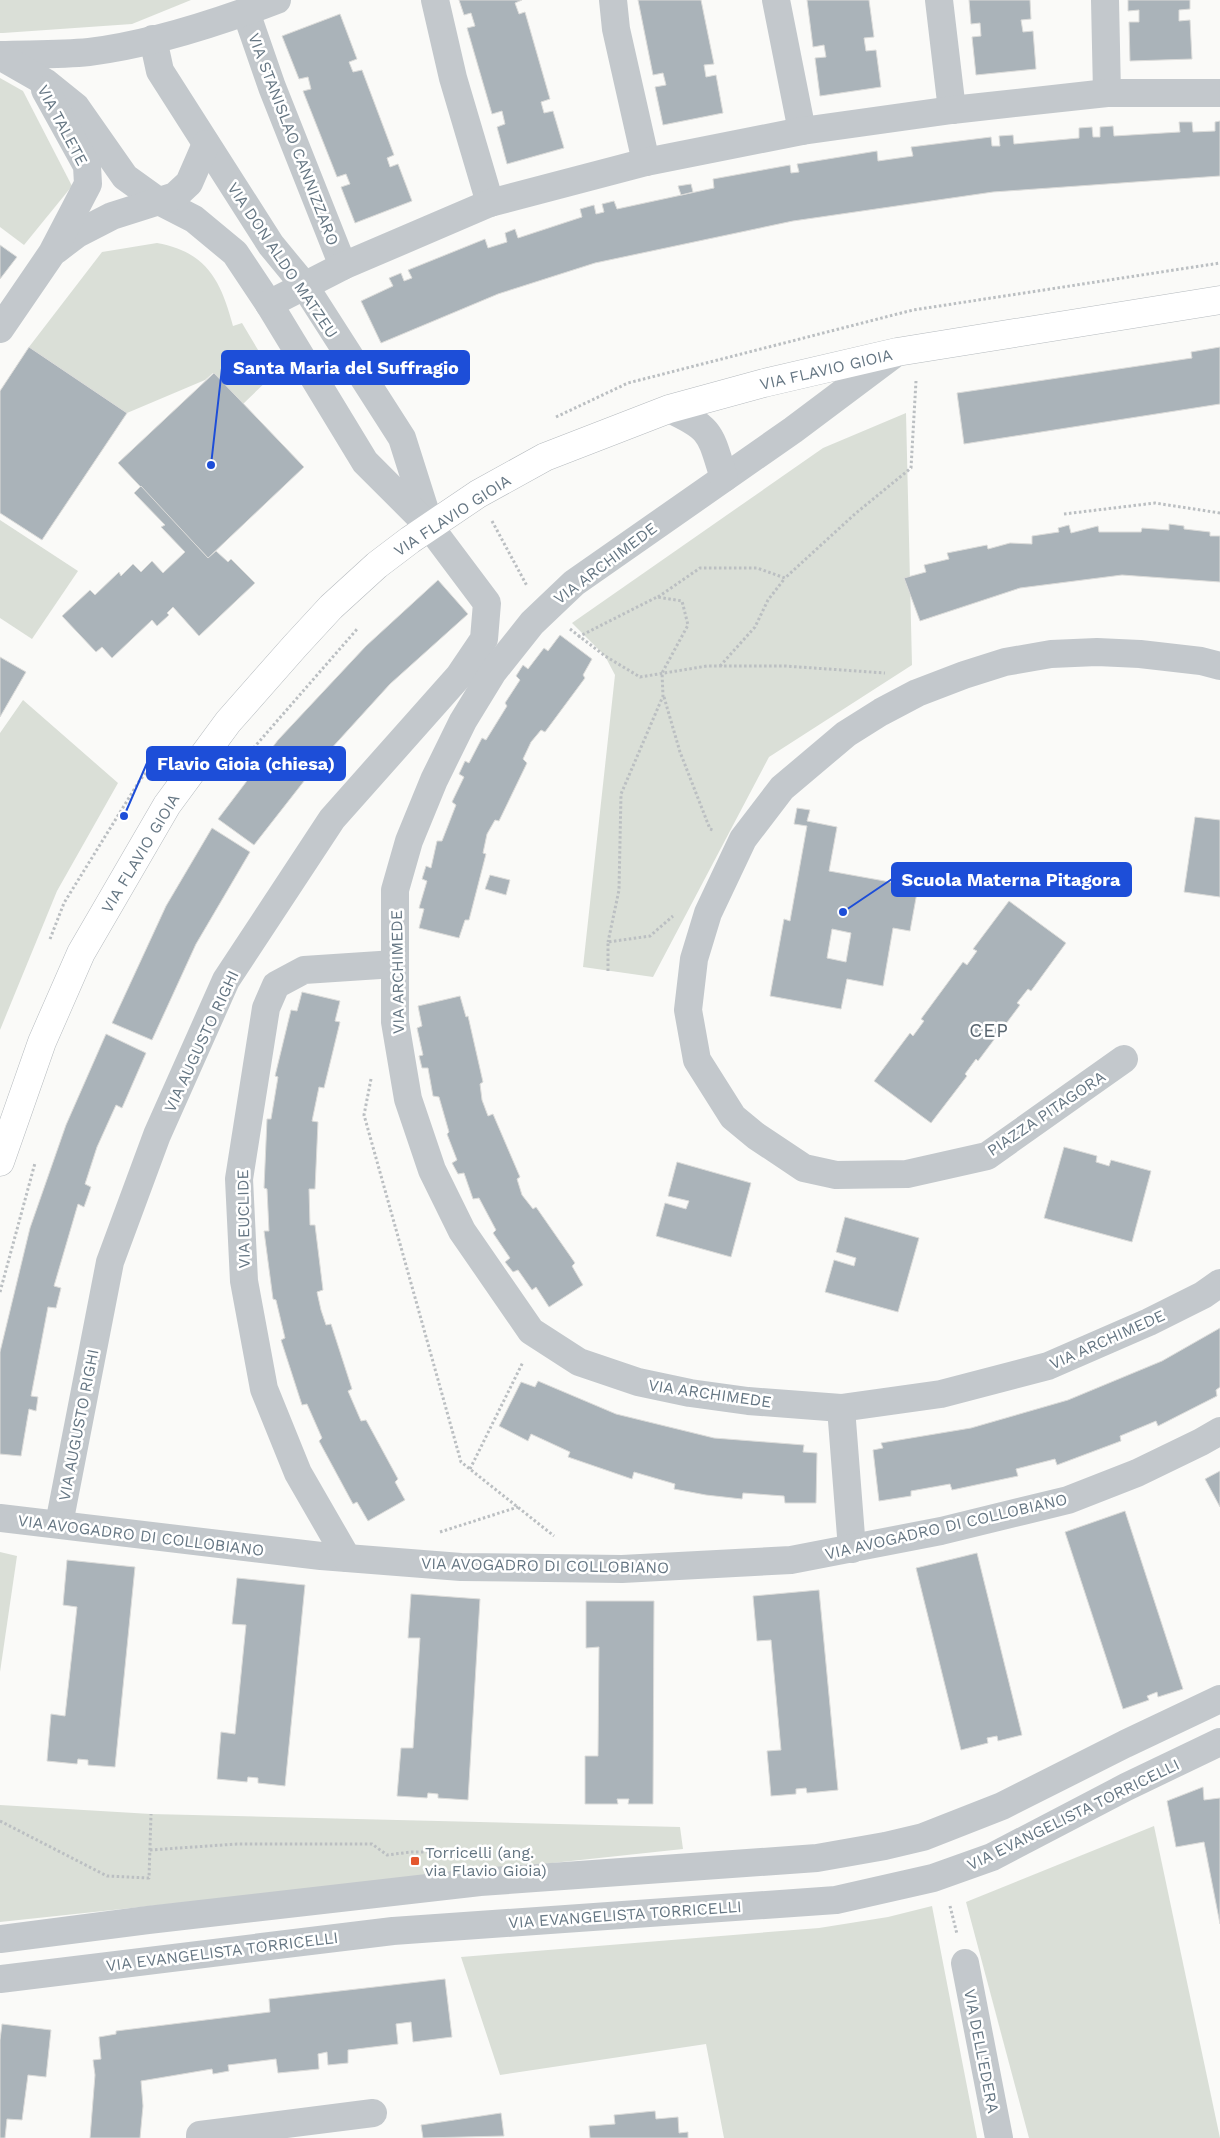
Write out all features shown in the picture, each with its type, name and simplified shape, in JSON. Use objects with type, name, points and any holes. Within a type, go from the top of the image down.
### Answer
[{"type":"main road","name":"VIA FLAVIO GIOIA","points":[[0,1162],[42,1042],[81,953],[167,805],[228,722],[331,607],[377,565],[430,527],[478,494],[545,457],[669,410],[764,383],[897,352],[1220,300]]},
{"type":"street","points":[[0,55],[88,52],[178,34],[277,0]]},
{"type":"street","points":[[435,0],[453,78],[490,203]]},
{"type":"street","points":[[612,0],[616,29],[646,162]]},
{"type":"street","points":[[776,0],[802,131]]},
{"type":"street","points":[[939,0],[952,110]]},
{"type":"street","points":[[1104,0],[1107,93]]},
{"type":"street","name":"VIA STANISLAO CANNIZZARO","points":[[246,12],[272,87],[343,266]]},
{"type":"street","name":"VIA DON ALDO MATZEU","points":[[153,39],[160,70],[206,144],[271,245],[304,286],[402,438],[430,527]]},
{"type":"street","points":[[0,55],[38,78],[76,107],[125,177],[157,200],[194,219],[235,253],[269,304],[365,462],[430,527]]},
{"type":"street","name":"VIA TALETE","points":[[0,329],[52,253],[88,184],[87,166],[38,78]]},
{"type":"street","name":"VIA STANISLAO CANNIZZARO","points":[[269,304],[343,266],[490,203],[646,162],[802,131],[952,110],[1107,93],[1220,93]]},
{"type":"street","points":[[157,200],[176,196],[189,182],[206,144]]},
{"type":"street","name":"VIA TALETE","points":[[52,253],[78,234],[112,216],[157,200]]},
{"type":"street","name":"VIA ARCHIMEDE","points":[[897,352],[724,478],[574,583],[546,608],[492,672],[464,721],[434,780],[409,841],[395,890],[395,1022],[408,1099],[432,1170],[462,1231],[531,1331],[579,1362],[638,1382],[690,1394],[748,1401],[841,1408],[941,1394],[1048,1366],[1149,1322],[1203,1295],[1220,1282]]},
{"type":"street","points":[[669,410],[693,420],[710,434],[724,478]]},
{"type":"street","name":"VIA AUGUSTO RIGHI","points":[[59,1524],[110,1262],[157,1135],[226,980],[332,819],[459,676],[484,640],[487,603],[430,527]]},
{"type":"street","name":"PIAZZA PITAGORA","points":[[1124,1059],[987,1156],[907,1174],[836,1175],[804,1168],[756,1136],[733,1117],[697,1060],[688,1010],[694,959],[704,927],[744,839],[782,788],[846,734],[906,700],[964,675],[1005,662],[1051,654],[1097,652],[1140,654],[1201,661],[1220,666]]},
{"type":"street","name":"VIA EUCLIDE","points":[[347,1558],[298,1473],[264,1389],[244,1280],[239,1179],[266,1008],[276,986],[304,970],[394,964]]},
{"type":"street","points":[[841,1408],[852,1549]]},
{"type":"street","name":"VIA AVOGADRO DI COLLOBIANO","points":[[0,1518],[347,1558],[461,1567],[622,1569],[791,1560],[941,1531],[1068,1500],[1137,1473],[1220,1431]]},
{"type":"street","points":[[0,1939],[480,1882],[817,1858],[876,1848],[923,1837],[1002,1806],[1220,1699]]},
{"type":"street","name":"VIA EVANGELISTA TORRICELLI","points":[[0,1979],[394,1931],[836,1900],[933,1878],[992,1857],[1126,1787],[1220,1742]]},
{"type":"street","name":"VIA DELL'EDERA","points":[[965,1963],[998,2138]]},
{"type":"street","points":[[200,2138],[200,2135],[373,2113]]},
{"type":"path","points":[[552,418],[628,383],[913,310],[1220,263]]},
{"type":"path","points":[[720,666],[755,627],[768,600],[785,578],[856,513],[911,468],[916,378]]},
{"type":"path","points":[[1064,514],[1155,503],[1220,513]]},
{"type":"path","points":[[495,526],[528,587]]},
{"type":"path","points":[[578,637],[658,597],[700,568],[757,568],[785,578]]},
{"type":"path","points":[[658,597],[682,601],[688,625],[662,673],[663,696],[680,752],[710,829],[744,839]]},
{"type":"path","points":[[546,608],[578,637],[640,677],[720,666],[785,666],[899,674],[906,700]]},
{"type":"path","points":[[608,971],[608,942],[619,890],[621,794],[663,696]]},
{"type":"path","points":[[50,940],[64,903],[140,780],[172,743]]},
{"type":"path","points":[[608,942],[650,936],[673,916],[704,927]]},
{"type":"path","points":[[372,1077],[364,1115],[461,1462],[557,1538]]},
{"type":"path","points":[[470,1469],[536,1334]]},
{"type":"path","points":[[416,1564],[418,1540],[518,1507]]},
{"type":"path","points":[[0,1821],[107,1876],[149,1878],[151,1814]]},
{"type":"path","points":[[150,1850],[236,1844],[372,1844],[387,1855]]},
{"type":"path","points":[[949,1902],[965,1963]]},
{"type":"shaded area","points":[[0,0],[191,0],[132,24],[0,33]]},
{"type":"shaded area","points":[[0,78],[23,91],[72,186],[24,245],[0,227]]},
{"type":"shaded area","points":[[157,243],[188,253],[200,261],[209,271],[223,295],[233,326],[242,323],[273,375],[243,404],[213,373],[205,380],[127,413],[29,347],[102,252]]},
{"type":"shaded area","points":[[906,413],[912,665],[769,757],[653,977],[583,967],[615,675],[605,656],[572,623],[823,448]]},
{"type":"shaded area","points":[[0,520],[78,571],[32,639],[0,618]]},
{"type":"shaded area","points":[[23,700],[118,783],[57,891],[0,1030],[0,733]]},
{"type":"shaded area","points":[[0,1552],[17,1556],[0,1672]]},
{"type":"shaded area","points":[[0,1805],[151,1814],[680,1827],[683,1849],[0,1922]]},
{"type":"shaded area","points":[[1154,1826],[1220,2138],[1029,2138],[966,1902]]},
{"type":"shaded area","points":[[932,1906],[977,2138],[724,2138],[706,2044],[500,2075],[461,1957],[819,1928],[888,1917]]},
{"type":"building","points":[[459,0],[522,0],[515,3],[519,14],[525,12],[550,99],[541,102],[544,113],[553,111],[564,148],[507,164],[497,127],[505,124],[502,111],[492,114],[467,28],[475,26],[471,13],[464,15]]},
{"type":"building","points":[[638,0],[701,0],[714,64],[704,65],[706,77],[716,75],[723,113],[663,125],[655,87],[666,85],[663,73],[653,75]]},
{"type":"building","points":[[807,0],[869,0],[874,37],[864,38],[866,51],[876,50],[881,87],[820,96],[815,58],[826,57],[824,45],[813,47]]},
{"type":"building","points":[[969,0],[1030,0],[1031,19],[1021,20],[1023,32],[1033,31],[1036,69],[976,75],[972,37],[981,36],[980,23],[971,24]]},
{"type":"building","points":[[1128,0],[1190,0],[1190,9],[1179,10],[1179,21],[1190,20],[1192,59],[1130,61],[1129,22],[1139,22],[1139,10],[1128,11]]},
{"type":"building","points":[[340,14],[357,59],[349,62],[353,72],[362,70],[394,155],[387,158],[390,167],[398,164],[412,201],[355,223],[341,187],[350,184],[346,174],[337,177],[303,91],[311,89],[308,77],[299,79],[282,36]]},
{"type":"building","points":[[1220,121],[1220,176],[993,192],[793,221],[595,263],[498,294],[381,343],[361,301],[393,286],[389,278],[401,273],[404,281],[412,278],[408,270],[485,239],[488,248],[507,242],[505,233],[515,229],[518,238],[582,217],[580,209],[594,205],[596,214],[604,212],[602,204],[614,201],[617,209],[714,188],[713,179],[790,165],[791,173],[799,172],[797,164],[877,151],[878,161],[913,156],[911,147],[991,137],[992,146],[1000,146],[999,136],[1013,135],[1014,144],[1079,138],[1079,128],[1092,127],[1093,137],[1100,137],[1100,127],[1113,126],[1114,136],[1180,132],[1179,122],[1192,122],[1193,132],[1215,131],[1215,122]]},
{"type":"building","points":[[691,184],[693,192],[681,195],[678,186]]},
{"type":"building","points":[[0,245],[17,257],[0,279]]},
{"type":"building","points":[[29,347],[127,413],[42,540],[0,513],[0,391]]},
{"type":"building","points":[[1220,347],[1220,404],[964,444],[957,393],[1192,358],[1191,352]]},
{"type":"building","points":[[214,373],[304,467],[208,558],[118,463]]},
{"type":"building","points":[[141,486],[208,558],[216,551],[228,562],[231,559],[255,583],[199,636],[173,607],[167,613],[169,615],[157,626],[152,620],[112,658],[102,647],[96,652],[62,616],[90,590],[95,595],[119,572],[121,576],[133,564],[141,572],[152,561],[163,573],[185,552],[161,527],[165,525],[134,493]]},
{"type":"building","points":[[1169,524],[1184,526],[1184,529],[1210,532],[1210,536],[1220,536],[1220,582],[1122,575],[1020,588],[920,621],[904,578],[926,572],[924,565],[949,559],[947,553],[987,545],[988,549],[1010,543],[1032,544],[1032,536],[1059,532],[1058,528],[1069,525],[1071,533],[1098,526],[1099,532],[1141,532],[1142,528],[1169,530]]},
{"type":"building","points":[[438,580],[468,614],[390,684],[319,762],[254,845],[218,819],[278,740],[366,646]]},
{"type":"building","points":[[560,635],[592,659],[583,675],[585,678],[545,732],[541,730],[531,742],[523,759],[527,763],[499,821],[495,820],[487,834],[483,853],[486,854],[469,920],[465,920],[459,938],[419,928],[424,909],[419,908],[427,881],[422,879],[426,866],[431,868],[437,841],[442,841],[456,805],[452,802],[464,777],[459,774],[465,761],[469,763],[482,738],[486,740],[507,706],[505,703],[520,680],[516,676],[523,665],[528,669],[544,648],[548,651]]},
{"type":"building","points":[[0,657],[26,672],[0,717]]},
{"type":"building","points":[[797,808],[810,810],[807,821],[837,827],[829,871],[918,887],[910,931],[893,928],[883,986],[847,979],[841,1009],[770,996],[784,919],[790,921],[807,826],[794,824]],"holes":[[[832,929],[851,933],[846,962],[827,958]]]},
{"type":"building","points":[[1195,817],[1220,820],[1220,897],[1184,892]]},
{"type":"building","points":[[212,828],[250,852],[196,944],[152,1040],[112,1023],[166,906]]},
{"type":"building","points":[[490,875],[510,880],[506,895],[485,889]]},
{"type":"building","points":[[1009,901],[1066,943],[1031,991],[1028,989],[1017,1003],[1020,1005],[978,1061],[976,1059],[965,1074],[967,1076],[931,1123],[874,1081],[910,1033],[913,1036],[924,1021],[921,1019],[963,962],[967,965],[977,951],[973,949]]},
{"type":"building","points":[[302,992],[340,1001],[335,1021],[340,1022],[324,1088],[319,1087],[312,1121],[318,1122],[315,1189],[309,1189],[310,1225],[315,1225],[323,1290],[317,1292],[326,1325],[331,1324],[352,1389],[348,1391],[361,1421],[366,1420],[398,1479],[395,1482],[405,1500],[368,1521],[357,1502],[353,1504],[319,1441],[322,1438],[307,1404],[302,1405],[281,1340],[285,1338],[276,1300],[273,1299],[264,1231],[269,1231],[267,1189],[264,1188],[267,1119],[271,1119],[278,1077],[275,1076],[291,1010],[297,1011]]},
{"type":"building","points":[[460,996],[466,1017],[468,1016],[483,1082],[480,1084],[482,1100],[488,1116],[493,1114],[520,1177],[517,1179],[522,1195],[533,1209],[536,1207],[575,1263],[572,1266],[583,1285],[549,1307],[536,1287],[532,1290],[518,1270],[513,1272],[505,1262],[510,1258],[493,1233],[496,1230],[479,1198],[473,1199],[464,1173],[458,1174],[452,1163],[457,1160],[447,1134],[449,1132],[439,1097],[433,1096],[428,1068],[422,1068],[419,1056],[423,1055],[417,1028],[422,1026],[418,1006]]},
{"type":"building","points":[[106,1034],[146,1053],[122,1108],[116,1105],[97,1147],[85,1184],[91,1187],[84,1207],[78,1204],[54,1286],[61,1288],[56,1308],[48,1307],[31,1396],[38,1397],[36,1411],[29,1409],[21,1456],[0,1454],[0,1352],[30,1228],[66,1125]]},
{"type":"building","points":[[1064,1147],[1097,1156],[1096,1162],[1109,1166],[1111,1160],[1151,1171],[1132,1242],[1044,1218]]},
{"type":"building","points":[[677,1162],[751,1183],[731,1257],[656,1236],[665,1203],[686,1209],[689,1201],[668,1196]]},
{"type":"building","points":[[845,1217],[919,1238],[898,1312],[825,1292],[834,1260],[854,1266],[856,1258],[836,1252]]},
{"type":"building","points":[[1220,1328],[1220,1387],[1216,1390],[1217,1396],[1158,1426],[1156,1421],[1120,1436],[1121,1441],[1057,1465],[1055,1459],[1016,1469],[1018,1476],[952,1490],[950,1484],[911,1491],[911,1496],[879,1501],[873,1450],[883,1448],[881,1443],[971,1428],[1068,1400],[1162,1361]]},
{"type":"building","points":[[538,1381],[616,1414],[714,1438],[804,1445],[803,1452],[817,1453],[816,1503],[785,1503],[784,1496],[743,1493],[742,1499],[706,1495],[674,1489],[675,1484],[634,1472],[632,1479],[568,1457],[570,1452],[531,1434],[528,1441],[499,1426],[521,1382],[535,1387]]},
{"type":"building","points":[[1220,1471],[1220,1507],[1205,1479]]},
{"type":"building","points":[[1125,1511],[1183,1689],[1158,1697],[1157,1692],[1147,1696],[1149,1700],[1123,1709],[1065,1532]]},
{"type":"building","points":[[977,1553],[1022,1735],[998,1741],[997,1736],[987,1738],[988,1743],[961,1750],[916,1568]]},
{"type":"building","points":[[67,1560],[135,1567],[115,1767],[88,1765],[88,1760],[78,1759],[77,1764],[47,1761],[51,1714],[65,1716],[77,1607],[63,1605]]},
{"type":"building","points":[[237,1578],[305,1585],[285,1786],[258,1783],[258,1778],[248,1777],[247,1782],[217,1779],[221,1732],[235,1734],[246,1625],[232,1624]]},
{"type":"building","points":[[819,1590],[838,1790],[807,1793],[806,1788],[796,1789],[796,1794],[771,1796],[767,1751],[781,1750],[771,1640],[757,1641],[753,1596]]},
{"type":"building","points":[[411,1594],[480,1599],[468,1800],[438,1798],[438,1794],[428,1793],[427,1798],[397,1796],[401,1748],[413,1748],[420,1638],[408,1638]]},
{"type":"building","points":[[586,1601],[654,1601],[653,1804],[628,1804],[629,1799],[617,1799],[618,1804],[585,1804],[585,1756],[598,1756],[599,1647],[586,1648]]},
{"type":"building","points":[[1203,1787],[1204,1800],[1220,1798],[1220,1924],[1204,1842],[1176,1847],[1167,1801]]},
{"type":"building","points":[[445,1979],[452,2037],[413,2042],[411,2022],[396,2024],[398,2044],[348,2050],[348,2063],[328,2065],[327,2052],[318,2054],[319,2069],[278,2073],[276,2059],[228,2065],[229,2071],[213,2074],[212,2069],[141,2081],[143,2106],[140,2138],[90,2138],[95,2075],[93,2060],[101,2059],[99,2037],[116,2034],[116,2031],[270,2012],[269,1999]]},
{"type":"building","points":[[2,2024],[51,2030],[46,2077],[28,2075],[22,2120],[7,2119],[5,2138],[0,2138],[0,2040]]},
{"type":"building","points":[[655,2111],[656,2119],[678,2117],[679,2133],[688,2132],[688,2138],[590,2138],[589,2126],[615,2124],[614,2115]]},
{"type":"building","points":[[501,2113],[504,2136],[423,2138],[421,2125]]},
{"type":"place","name":"Santa Maria del Suffragio","points":[[211,465]]},
{"type":"place","name":"Flavio Gioia (chiesa)","points":[[124,816]]},
{"type":"place","name":"Scuola Materna Pitagora","points":[[843,912]]},
{"type":"place","name":"Torricelli (ang. via Flavio Gioia)","points":[[415,1861]]},
{"type":"district","name":"CEP","points":[[989,1030]]}]
